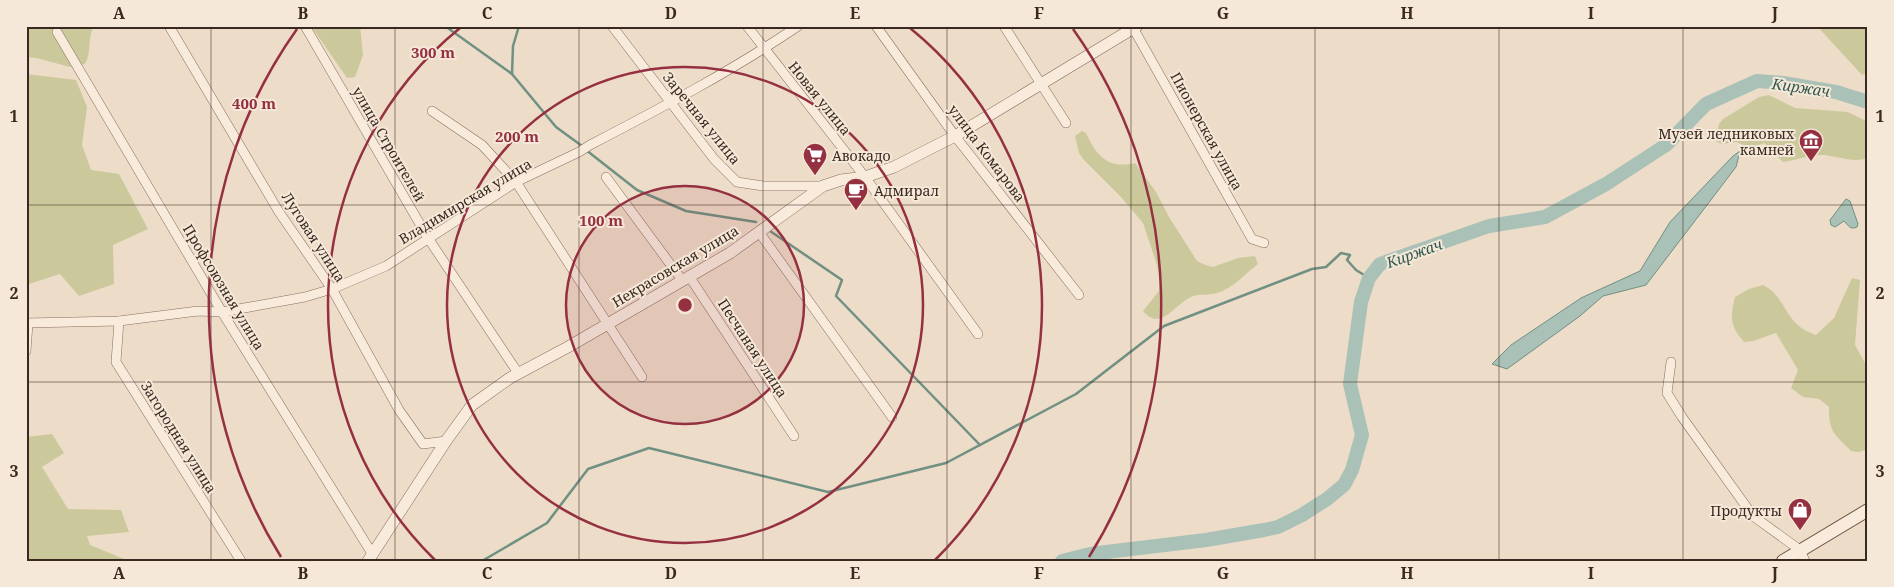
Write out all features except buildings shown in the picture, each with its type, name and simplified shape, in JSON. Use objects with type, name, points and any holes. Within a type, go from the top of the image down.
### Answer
[{"type":"main road","points":[[1783,561],[1803,555],[1868,510]]},
{"type":"street","name":"Луговая улица","points":[[169,26],[280,212],[332,289],[399,410],[423,444],[446,441]]},
{"type":"street","name":"улица Строителей","points":[[305,26],[428,238],[518,373]]},
{"type":"street","name":"Заречная улица","points":[[612,26],[714,159],[737,182],[763,186],[823,186]]},
{"type":"street","name":"Новая улица","points":[[746,26],[866,177],[978,334]]},
{"type":"street","name":"Владимирская улица","points":[[27,324],[119,321],[198,312],[222,312],[305,297],[332,289],[386,266],[516,182],[579,152],[672,103],[764,50],[798,26]]},
{"type":"street","name":"улица Комарова","points":[[876,26],[955,136],[1078,296]]},
{"type":"street","points":[[1004,26],[1066,123]]},
{"type":"street","name":"Некрасовская улица","points":[[370,558],[446,441],[472,405],[518,373],[730,253],[823,186],[841,180],[866,177],[894,167],[955,136],[1134,27]]},
{"type":"street","name":"Пионерская улица","points":[[1134,27],[1252,239],[1264,244]]},
{"type":"street","name":"Профсоюзная улица","points":[[57,32],[370,558]]},
{"type":"street","points":[[432,111],[482,145],[516,182],[642,378]]},
{"type":"street","name":"Песчаная улица","points":[[606,177],[685,278],[794,436]]},
{"type":"street","points":[[759,232],[892,417]]},
{"type":"street","name":"Загородная улица","points":[[119,321],[116,362],[241,561]]},
{"type":"street","points":[[26,351],[27,324]]},
{"type":"street","points":[[1671,362],[1667,393],[1682,416],[1752,516],[1803,555]]},
{"type":"shaded area","points":[[26,26],[94,26],[85,64],[70,67],[26,57]]},
{"type":"shaded area","points":[[311,26],[360,26],[363,55],[355,77],[347,78]]},
{"type":"shaded area","points":[[1817,26],[1866,26],[1868,72],[1862,75]]},
{"type":"shaded area","points":[[26,74],[76,80],[87,107],[82,145],[91,170],[119,174],[148,229],[113,245],[114,284],[79,296],[60,274],[26,285]]},
{"type":"shaded area","points":[[1769,95],[1795,108],[1848,112],[1868,122],[1868,158],[1852,160],[1820,155],[1783,162],[1764,143],[1751,148],[1736,142],[1722,144],[1715,141],[1719,124],[1723,119],[1759,97]]},
{"type":"shaded area","points":[[1082,131],[1086,133],[1094,149],[1104,159],[1118,164],[1135,163],[1156,192],[1169,217],[1197,261],[1213,267],[1238,258],[1255,256],[1258,264],[1223,291],[1191,297],[1161,318],[1149,317],[1143,311],[1159,291],[1160,282],[1157,265],[1143,223],[1079,153],[1075,136]]},
{"type":"shaded area","points":[[1740,151],[1736,167],[1646,285],[1603,296],[1580,316],[1507,369],[1492,364],[1511,345],[1581,298],[1640,271],[1670,222]]},
{"type":"shaded area","points":[[1846,199],[1850,201],[1858,224],[1855,228],[1851,228],[1844,221],[1835,227],[1831,225],[1830,220]]},
{"type":"shaded area","points":[[1852,278],[1860,280],[1855,345],[1865,363],[1868,364],[1868,449],[1859,452],[1851,451],[1831,428],[1829,407],[1819,399],[1803,397],[1791,388],[1798,370],[1776,333],[1744,342],[1732,321],[1735,297],[1749,289],[1763,285],[1777,296],[1797,324],[1816,335],[1834,318]]},
{"type":"shaded area","points":[[52,434],[64,453],[42,467],[68,509],[121,510],[129,532],[87,536],[90,545],[129,561],[26,561],[26,437]]},
{"type":"waterway","points":[[445,26],[512,74],[556,127],[582,146]]},
{"type":"waterway","points":[[512,74],[513,46],[519,26]]},
{"type":"waterway","name":"Киржач","points":[[1062,561],[1090,554],[1206,540],[1278,527],[1302,515],[1327,499],[1344,485],[1352,470],[1362,435],[1350,384],[1361,302],[1369,278],[1380,264],[1489,226],[1545,217],[1606,184],[1666,145],[1706,104],[1757,81],[1783,83],[1836,92],[1868,102]]},
{"type":"waterway","points":[[586,150],[637,190],[686,211],[756,222]]},
{"type":"waterway","points":[[770,231],[842,280],[836,296],[980,445]]},
{"type":"waterway","points":[[482,561],[547,523],[588,469],[649,448],[828,492],[946,463],[1076,394],[1164,326],[1312,269],[1326,267],[1341,253],[1350,255],[1347,260],[1356,270],[1369,278]]},
{"type":"place","name":"Музей ледниковых камней","points":[[1811,162]]},
{"type":"place","name":"Авокадо","points":[[815,176]]},
{"type":"place","name":"Адмирал","points":[[856,211]]},
{"type":"place","name":"Продукты","points":[[1800,531]]}]
